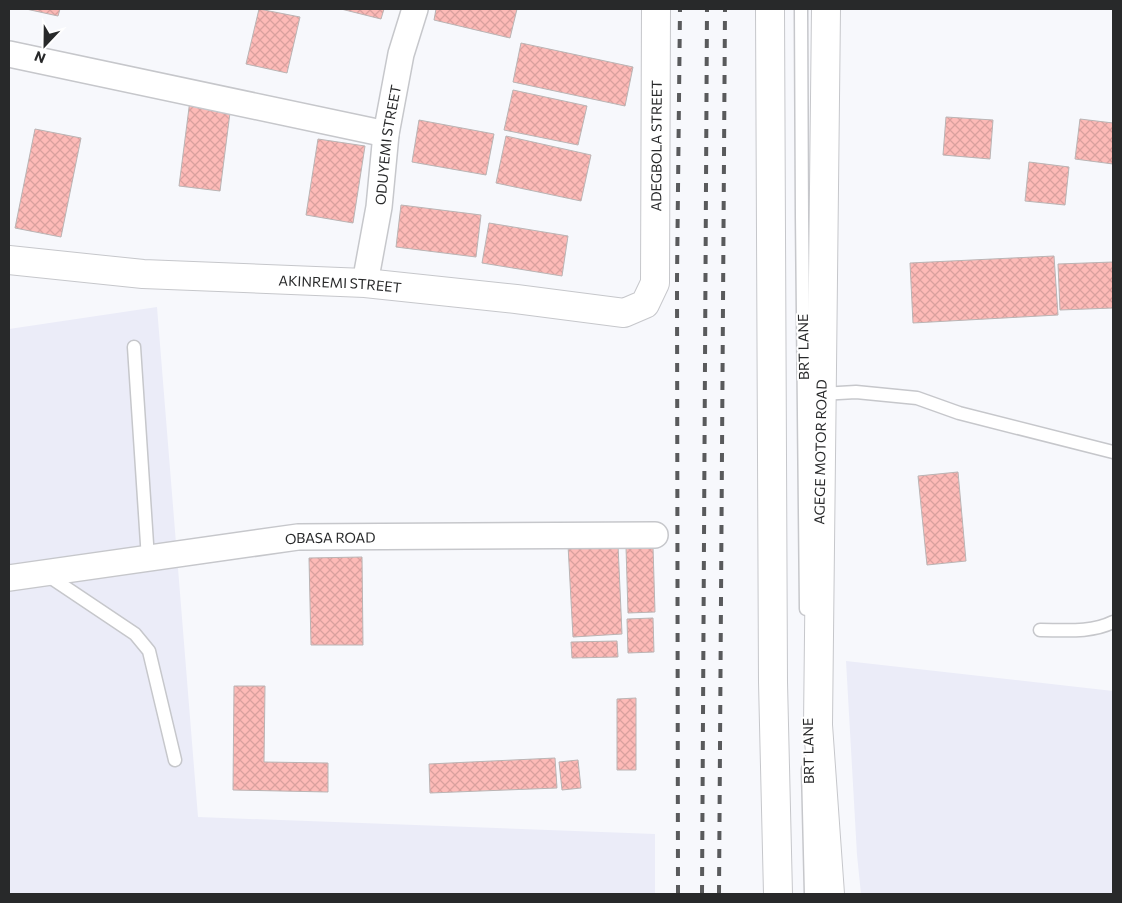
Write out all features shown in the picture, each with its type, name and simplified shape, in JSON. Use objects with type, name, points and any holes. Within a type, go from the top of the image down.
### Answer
[{"type":"main road","name":"ADEGBOLA STREET","points":[[655,283],[656,9]]},
{"type":"main road","points":[[770,9],[773,682],[778,894]]},
{"type":"main road","name":"AGEGE MOTOR ROAD","points":[[826,9],[818,725],[830,894]]},
{"type":"main road","name":"AKINREMI STREET","points":[[9,260],[143,274],[365,283],[624,313],[645,304],[655,283]]},
{"type":"street","name":"ODUYEMI STREET","points":[[365,283],[379,207],[386,134],[401,54],[415,9]]},
{"type":"street","points":[[9,54],[386,134]]},
{"type":"street","name":"OBASA ROAD","points":[[9,578],[298,537],[655,535]]},
{"type":"lane","name":"BRT LANE","points":[[802,9],[806,621]]},
{"type":"lane","points":[[134,348],[148,558]]},
{"type":"lane","points":[[821,394],[856,392],[918,398],[959,412],[1113,452]]},
{"type":"lane","points":[[44,573],[135,634],[149,651],[175,760]]},
{"type":"lane","points":[[1040,630],[1103,628],[1113,622]]},
{"type":"lane","name":"BRT LANE","points":[[806,650],[811,894]]},
{"type":"shaded area","points":[[157,307],[198,817],[655,834],[655,894],[9,894],[9,329]]},
{"type":"shaded area","points":[[846,661],[1113,691],[1113,894],[861,894]]},
{"type":"building","points":[[26,9],[60,9],[58,16]]},
{"type":"building","points":[[259,9],[300,17],[287,73],[246,64]]},
{"type":"building","points":[[341,9],[384,9],[381,19]]},
{"type":"building","points":[[436,9],[517,9],[510,38],[434,20]]},
{"type":"building","points":[[521,43],[633,67],[625,106],[513,82]]},
{"type":"building","points":[[513,90],[587,106],[578,145],[504,130]]},
{"type":"building","points":[[190,100],[231,105],[220,191],[179,186]]},
{"type":"building","points":[[946,117],[993,120],[990,159],[943,155]]},
{"type":"building","points":[[1080,119],[1113,123],[1113,164],[1075,159]]},
{"type":"building","points":[[419,120],[494,134],[486,175],[412,162]]},
{"type":"building","points":[[35,129],[81,138],[61,237],[15,228]]},
{"type":"building","points":[[506,136],[591,155],[581,201],[496,183]]},
{"type":"building","points":[[318,139],[365,146],[353,223],[306,215]]},
{"type":"building","points":[[1029,162],[1069,167],[1065,205],[1025,201]]},
{"type":"building","points":[[401,205],[481,215],[476,257],[396,247]]},
{"type":"building","points":[[489,223],[568,236],[562,276],[482,263]]},
{"type":"building","points":[[1054,256],[1058,315],[913,323],[910,263]]},
{"type":"building","points":[[1113,262],[1113,308],[1060,310],[1058,264]]},
{"type":"building","points":[[958,472],[966,561],[927,565],[918,476]]},
{"type":"building","points":[[568,545],[618,545],[622,634],[573,637]]},
{"type":"building","points":[[626,547],[653,547],[655,612],[628,613]]},
{"type":"building","points":[[362,557],[363,645],[311,645],[309,558]]},
{"type":"building","points":[[653,618],[654,652],[628,653],[627,619]]},
{"type":"building","points":[[617,641],[618,657],[572,658],[571,642]]},
{"type":"building","points":[[234,686],[265,686],[264,762],[328,763],[328,792],[233,790]]},
{"type":"building","points":[[636,698],[636,770],[617,770],[617,699]]},
{"type":"building","points":[[555,758],[557,788],[430,793],[429,764]]},
{"type":"building","points":[[578,760],[581,788],[562,790],[559,762]]},
{"type":"railway","points":[[678,894],[677,279],[680,9]]},
{"type":"railway","points":[[702,894],[707,9]]},
{"type":"railway","points":[[719,894],[725,9]]}]
